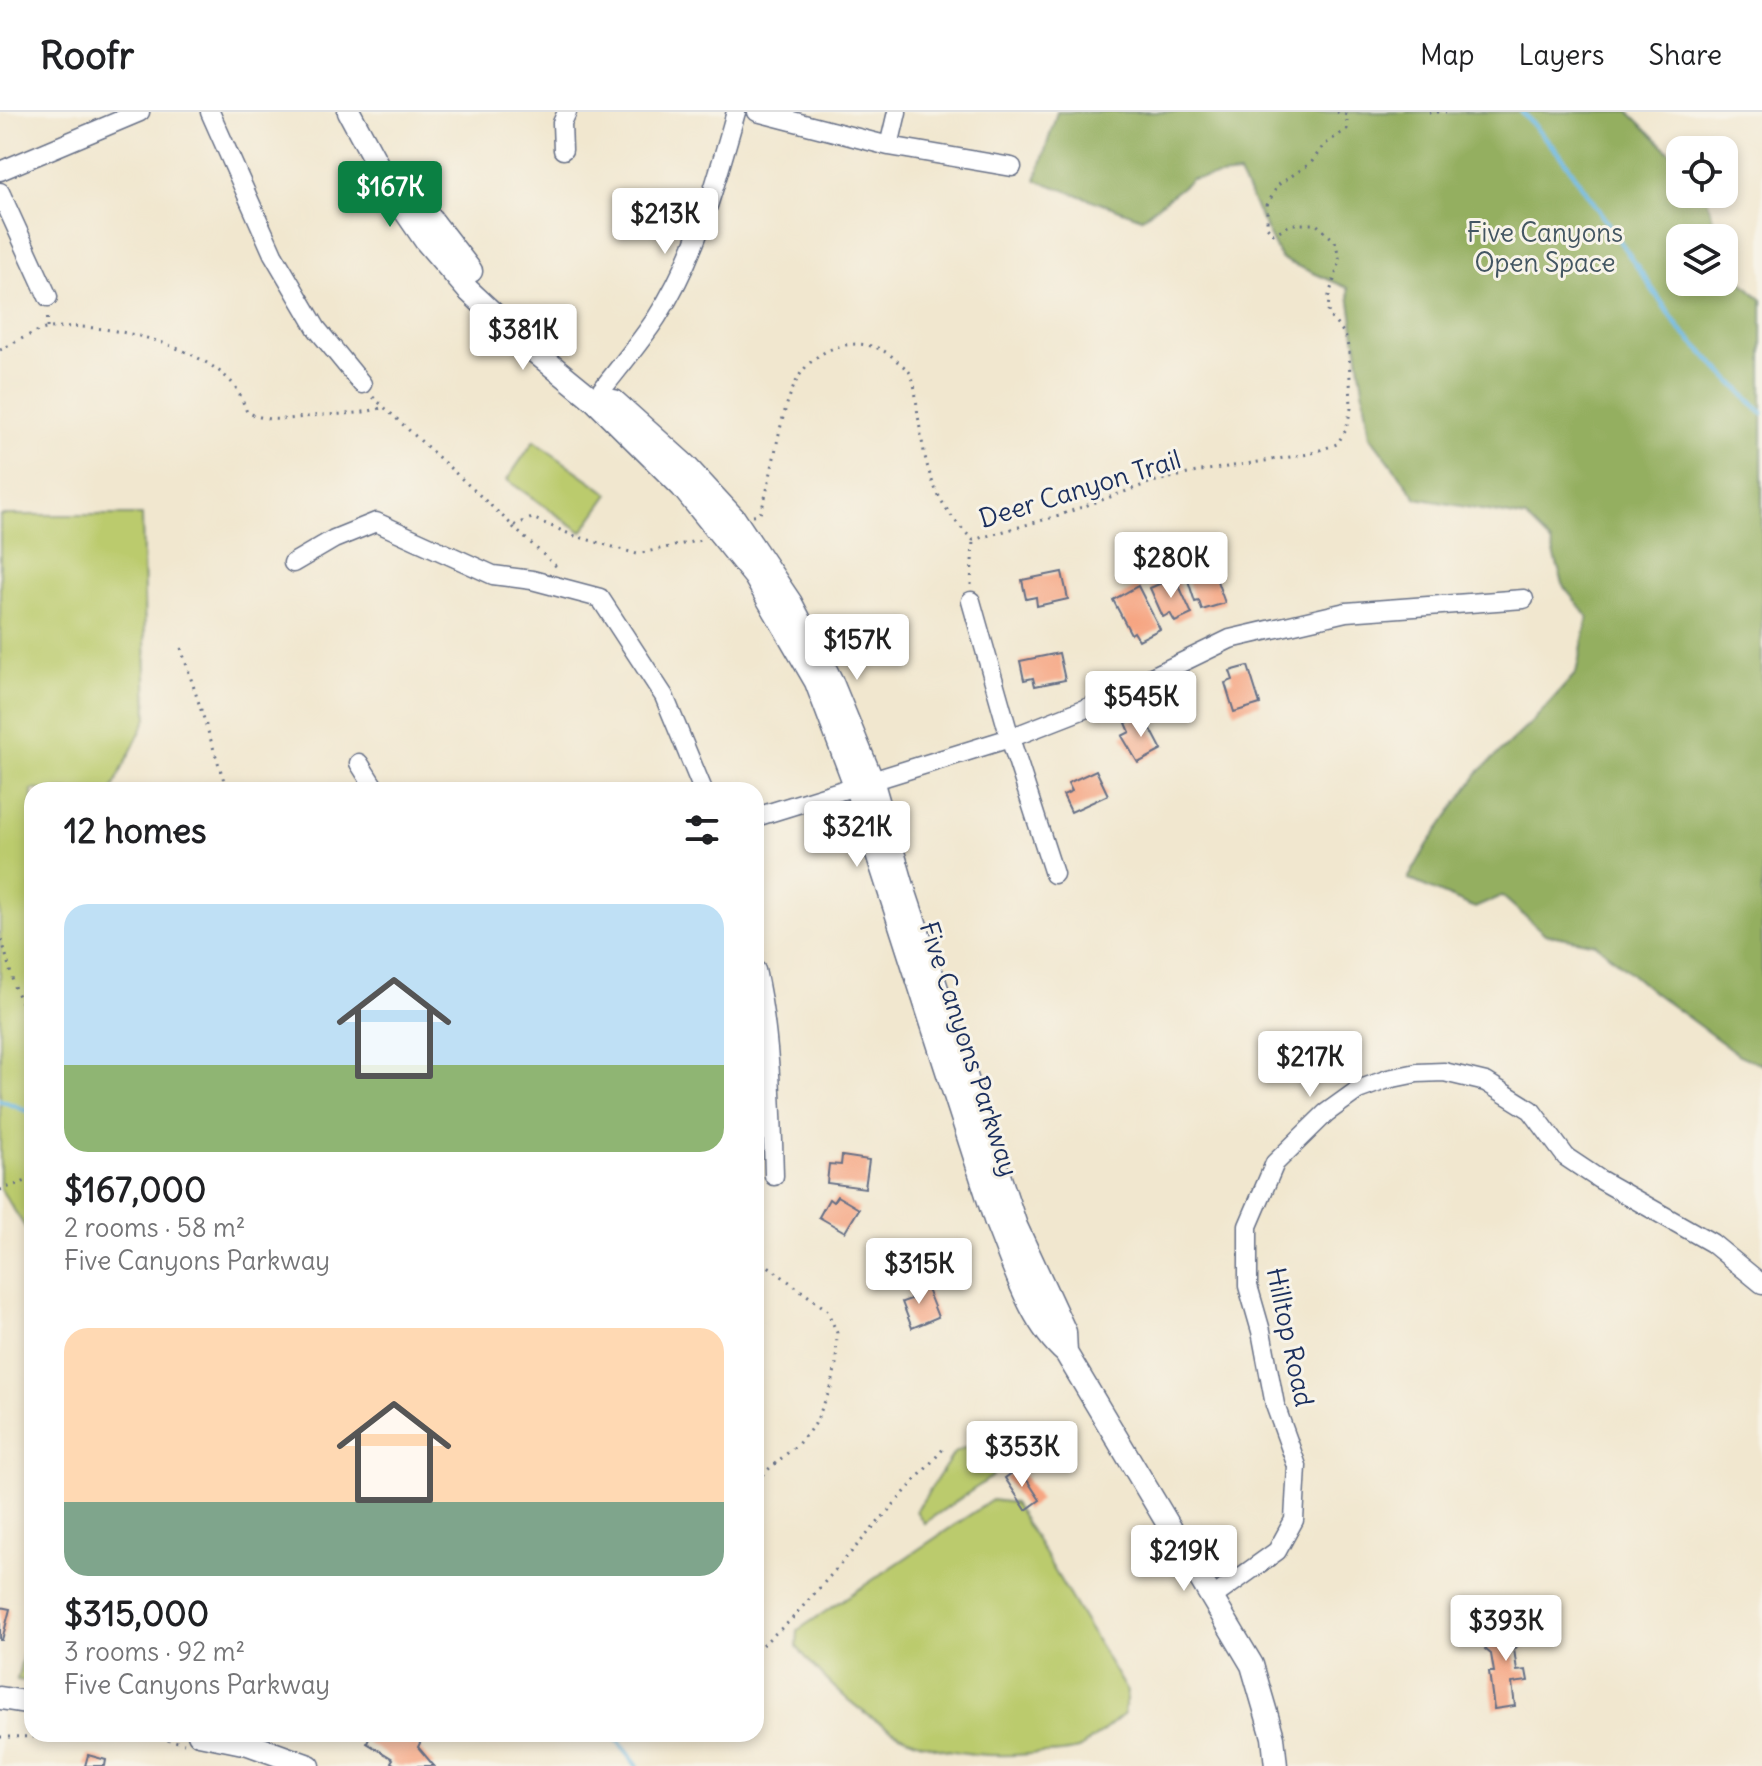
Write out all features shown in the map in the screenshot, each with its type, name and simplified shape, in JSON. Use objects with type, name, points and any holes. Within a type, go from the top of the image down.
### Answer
[{"type":"main road","name":"Five Canyons Parkway","points":[[349,112],[392,192],[425,240],[477,298],[529,347],[597,395],[685,465],[726,524],[766,563],[805,629],[831,680],[863,783],[904,890],[1016,1226],[1065,1332],[1066,1353],[1252,1665],[1273,1737],[1276,1766]]},
{"type":"main road","name":"Five Canyons Parkway","points":[[364,112],[385,155],[424,213],[486,291],[597,395]]},
{"type":"main road","points":[[0,1698],[24,1702]]},
{"type":"main road","points":[[238,1742],[309,1766]]},
{"type":"street","points":[[0,171],[140,112]]},
{"type":"street","points":[[210,112],[273,254],[317,329],[362,384]]},
{"type":"street","points":[[563,150],[562,123],[567,112]]},
{"type":"street","points":[[597,395],[657,317],[689,255],[715,186],[736,112]]},
{"type":"street","points":[[757,112],[889,146],[1012,167]]},
{"type":"street","points":[[889,146],[897,112]]},
{"type":"street","points":[[0,192],[48,297]]},
{"type":"street","points":[[293,563],[334,539],[376,522],[493,575],[532,580],[600,598],[664,696],[700,782]]},
{"type":"street","points":[[764,814],[1010,738],[1092,706],[1230,639],[1346,612],[1524,599]]},
{"type":"street","points":[[971,601],[1010,738],[1054,874]]},
{"type":"street","points":[[359,763],[371,782]]},
{"type":"street","name":"Hilltop Road","points":[[1213,1597],[1277,1551],[1294,1520],[1297,1466],[1275,1405],[1261,1331],[1248,1286],[1248,1226],[1275,1163],[1326,1113],[1358,1090],[1417,1073],[1444,1072],[1486,1082],[1531,1110],[1566,1157],[1712,1243],[1762,1284]]},
{"type":"street","points":[[764,1089],[774,1176]]},
{"type":"path","name":"Deer Canyon Trail","points":[[513,526],[532,518],[572,535],[637,554],[705,539],[726,524],[760,514],[795,384],[809,362],[833,348],[866,344],[880,348],[910,374],[928,471],[951,519],[973,540],[1057,516],[1152,482],[1309,454],[1337,444],[1346,430],[1351,408],[1351,386],[1345,334],[1328,315],[1329,295],[1340,261],[1335,241],[1316,224],[1292,224],[1273,234],[1267,227],[1267,205],[1278,185],[1311,163],[1324,145],[1347,129],[1347,115],[1337,112]]},
{"type":"path","points":[[1429,112],[1446,112]]},
{"type":"path","points":[[0,350],[47,328],[119,332],[163,341],[209,363],[235,386],[247,412],[257,417],[283,421],[321,415],[358,415],[381,407]]},
{"type":"path","points":[[362,384],[381,407],[561,570]]},
{"type":"path","points":[[971,601],[973,540]]},
{"type":"path","points":[[181,648],[224,782]]},
{"type":"path","points":[[0,932],[15,990],[24,1008]]},
{"type":"path","points":[[0,1190],[24,1182]]},
{"type":"path","points":[[764,1263],[827,1310],[837,1333],[832,1385],[815,1424],[798,1444],[764,1473]]},
{"type":"path","points":[[764,1643],[790,1621],[944,1448]]},
{"type":"path","points":[[0,1737],[24,1737]]},
{"type":"green space","name":"Five Canyons Open Space","points":[[1057,112],[1629,112],[1666,148],[1666,208],[1710,208],[1714,224],[1666,224],[1666,296],[1738,296],[1738,278],[1762,300],[1762,1065],[1739,1055],[1653,992],[1596,944],[1545,934],[1502,896],[1475,908],[1408,879],[1428,844],[1480,771],[1534,720],[1576,673],[1588,617],[1564,587],[1551,543],[1526,518],[1417,498],[1370,436],[1348,288],[1281,259],[1239,174],[1192,179],[1142,218],[1036,180]]},
{"type":"green space","points":[[534,441],[609,494],[582,532],[507,480]]},
{"type":"green space","points":[[0,515],[142,515],[147,718],[116,782],[24,782],[24,1226],[0,1188]]},
{"type":"green space","points":[[970,1445],[993,1476],[924,1523],[916,1511],[954,1453]]},
{"type":"green space","points":[[992,1500],[1014,1503],[1127,1692],[1124,1714],[1075,1750],[994,1755],[928,1745],[899,1734],[872,1718],[847,1699],[797,1647],[798,1630]]},
{"type":"green space","points":[[24,1651],[24,1681],[17,1680]]},
{"type":"building","points":[[1209,559],[1225,603],[1202,610],[1199,601],[1195,602],[1184,568]]},
{"type":"building","points":[[1062,572],[1068,599],[1037,606],[1036,597],[1026,599],[1022,580]]},
{"type":"building","points":[[1175,577],[1192,614],[1175,622],[1170,613],[1163,617],[1150,588]]},
{"type":"building","points":[[1138,586],[1160,629],[1139,640],[1134,632],[1131,634],[1113,600]]},
{"type":"building","points":[[1059,653],[1065,680],[1035,686],[1033,678],[1024,680],[1020,661]]},
{"type":"building","points":[[1248,666],[1260,704],[1234,712],[1225,683],[1233,680],[1230,671]]},
{"type":"building","points":[[1143,714],[1162,750],[1138,763],[1122,736],[1130,732],[1126,723]]},
{"type":"building","points":[[1096,770],[1108,795],[1071,812],[1063,795],[1072,791],[1068,783]]},
{"type":"building","points":[[842,1156],[869,1160],[865,1188],[827,1183],[829,1164],[841,1165]]},
{"type":"building","points":[[837,1196],[859,1209],[845,1232],[819,1217],[829,1199],[833,1202]]},
{"type":"building","points":[[924,1282],[938,1317],[912,1328],[902,1302],[911,1299],[907,1288]]},
{"type":"building","points":[[1019,1468],[1040,1500],[1026,1510],[1005,1478]]},
{"type":"building","points":[[0,1607],[10,1609],[2,1640],[0,1640]]},
{"type":"building","points":[[1511,1616],[1529,1630],[1514,1649],[1517,1671],[1526,1670],[1528,1681],[1512,1683],[1515,1706],[1494,1709],[1489,1672],[1494,1672],[1491,1654],[1485,1649]]},
{"type":"building","points":[[420,1742],[418,1747],[434,1766],[396,1766],[391,1762],[393,1759],[367,1743]]},
{"type":"building","points":[[88,1755],[106,1760],[105,1766],[85,1766]]},
{"type":"waterway","points":[[1522,112],[1563,158],[1679,328],[1762,413]]},
{"type":"waterway","points":[[0,1100],[24,1110]]},
{"type":"waterway","points":[[619,1742],[637,1766]]}]
